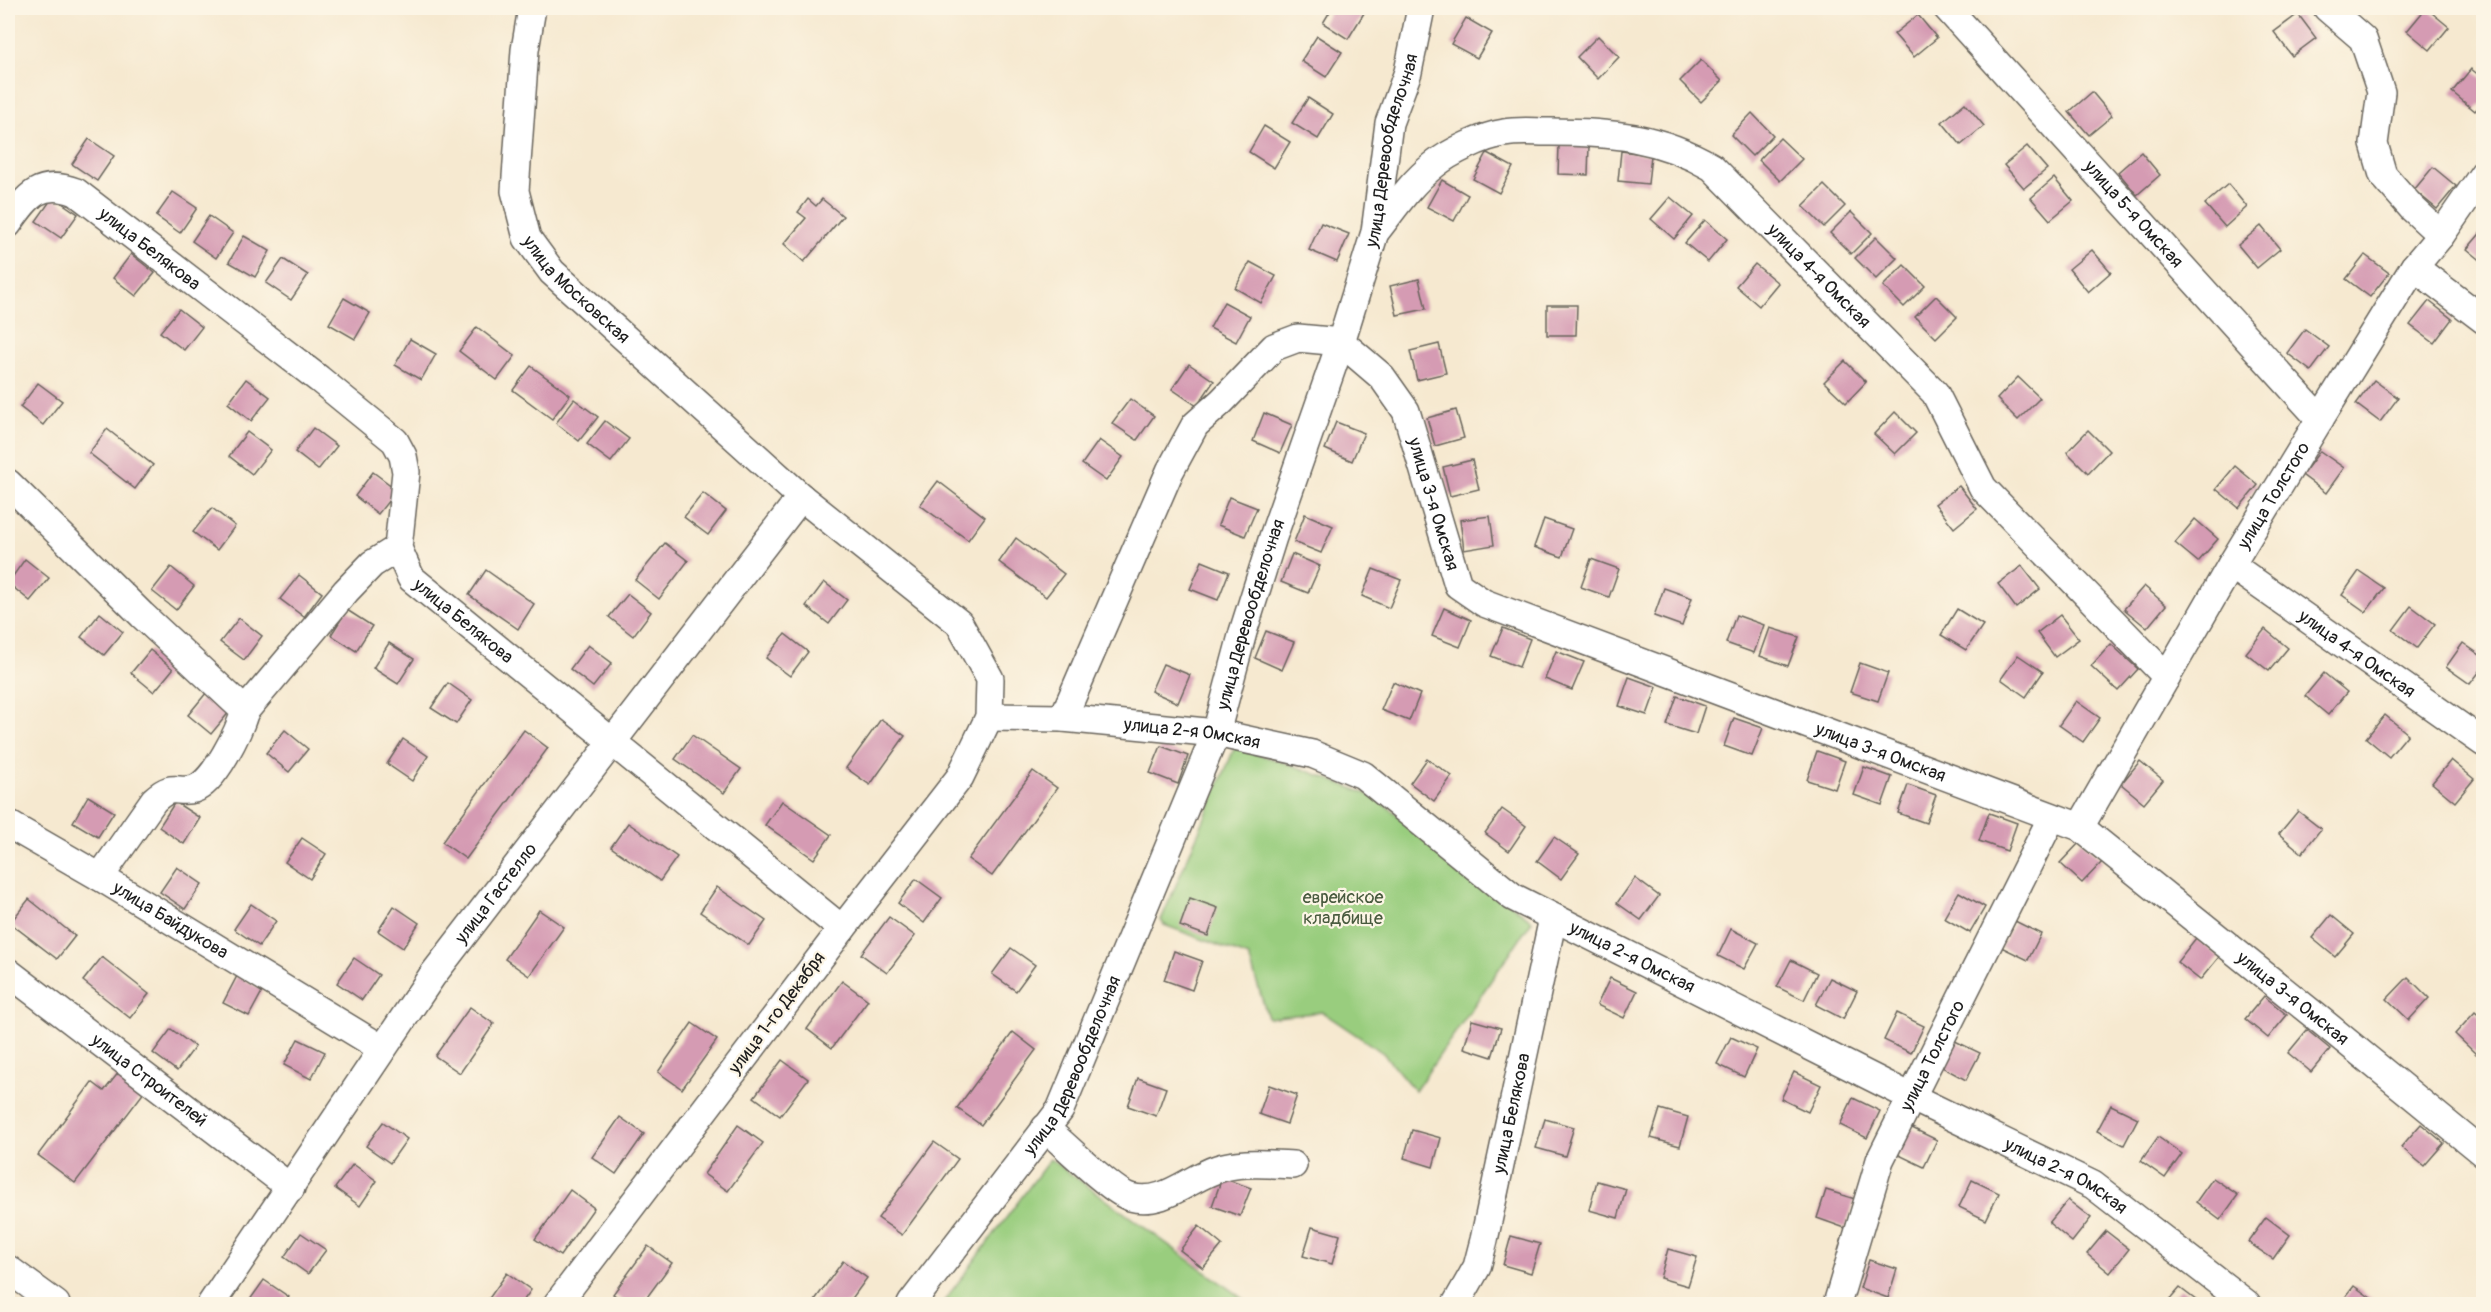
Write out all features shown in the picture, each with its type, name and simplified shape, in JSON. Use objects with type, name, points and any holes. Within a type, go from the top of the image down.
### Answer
[{"type":"street","name":"улица Московская","points":[[532,8],[525,50],[515,191],[527,238],[552,272],[801,497],[959,623],[990,679],[989,717]]},
{"type":"street","name":"улица Деревообделочная","points":[[911,1305],[1060,1110],[1216,733],[1243,632],[1273,537],[1341,342],[1375,232],[1389,123],[1408,72],[1421,8]]},
{"type":"street","name":"улица 5-я Омская","points":[[1947,8],[2320,419]]},
{"type":"street","points":[[2327,8],[2363,39],[2381,92],[2374,144],[2383,175],[2412,208],[2441,235]]},
{"type":"street","name":"улица 4-я Омская","points":[[1375,232],[1411,186],[1435,164],[1465,146],[1503,133],[1583,132],[1626,136],[1660,143],[1689,153],[1712,167],[1935,393],[1983,488],[2167,677]]},
{"type":"street","name":"улица Толстого","points":[[2080,827],[2231,565],[2320,419],[2414,267],[2441,235],[2484,173]]},
{"type":"street","name":"улица Белякова","points":[[8,224],[33,192],[46,187],[62,187],[76,192],[319,379],[394,441],[403,456],[406,472],[398,548],[411,578],[610,742],[842,928]]},
{"type":"street","points":[[2414,267],[2484,320]]},
{"type":"street","points":[[1064,718],[1165,482],[1194,425],[1222,401],[1274,347],[1298,338],[1341,342]]},
{"type":"street","name":"улица 3-я Омская","points":[[1341,342],[1382,377],[1407,411],[1458,585],[1469,595],[1484,603],[2080,827],[2484,1154]]},
{"type":"street","points":[[8,483],[142,615],[245,711]]},
{"type":"street","name":"улица Гастелло","points":[[210,1305],[291,1188],[381,1048],[439,966],[801,497]]},
{"type":"street","name":"улица Байдукова","points":[[381,1048],[100,877],[154,800],[164,792],[175,789],[194,789],[211,775],[236,734],[245,711],[353,584],[372,564],[398,548]]},
{"type":"street","name":"улица 4-я Омская","points":[[2231,565],[2484,743]]},
{"type":"street","name":"улица 2-я Омская","points":[[989,717],[1064,718],[1216,733],[1312,754],[1363,775],[1513,897],[1911,1097],[2093,1185],[2247,1305]]},
{"type":"street","name":"улица 1-го Декабря","points":[[557,1305],[842,928],[960,777],[989,717]]},
{"type":"street","name":"улица Толстого","points":[[1837,1305],[1880,1160],[2052,817]]},
{"type":"street","points":[[8,824],[100,877]]},
{"type":"street","name":"улица Белякова","points":[[1456,1305],[1477,1266],[1484,1240],[1553,918]]},
{"type":"street","name":"улица Строителей","points":[[8,972],[291,1188]]},
{"type":"street","points":[[1045,1128],[1107,1182],[1128,1197],[1155,1198],[1175,1191],[1222,1167],[1248,1164],[1293,1165]]},
{"type":"street","points":[[8,1269],[56,1305]]},
{"type":"green space","name":"еврейское кладбище","points":[[1235,747],[1292,765],[1375,797],[1532,921],[1415,1091],[1383,1053],[1322,1012],[1268,1018],[1249,957],[1164,925],[1161,920]]},
{"type":"green space","points":[[1050,1159],[1250,1304],[942,1304]]},
{"type":"building","points":[[1332,8],[1354,8],[1364,13],[1348,39],[1323,23]]},
{"type":"building","points":[[2426,8],[2449,27],[2430,50],[2407,31]]},
{"type":"building","points":[[2298,14],[2316,38],[2292,56],[2274,32]]},
{"type":"building","points":[[1918,15],[1937,38],[1914,57],[1894,34]]},
{"type":"building","points":[[1466,18],[1492,33],[1477,58],[1451,44]]},
{"type":"building","points":[[1317,36],[1342,52],[1326,77],[1301,61]]},
{"type":"building","points":[[1598,36],[1619,57],[1598,79],[1577,57]]},
{"type":"building","points":[[1701,60],[1722,81],[1701,102],[1680,81]]},
{"type":"building","points":[[2471,69],[2484,79],[2484,101],[2475,111],[2452,92]]},
{"type":"building","points":[[2092,92],[2112,116],[2089,135],[2069,112]]},
{"type":"building","points":[[1308,98],[1333,114],[1318,139],[1292,123]]},
{"type":"building","points":[[1965,103],[1984,126],[1961,145],[1942,122]]},
{"type":"building","points":[[1752,113],[1773,135],[1752,156],[1731,135]]},
{"type":"building","points":[[1264,126],[1290,142],[1274,168],[1249,152]]},
{"type":"building","points":[[1780,138],[1802,159],[1780,181],[1759,160]]},
{"type":"building","points":[[89,139],[114,156],[97,181],[72,164]]},
{"type":"building","points":[[1559,145],[1589,145],[1588,175],[1558,174]]},
{"type":"building","points":[[2027,146],[2047,169],[2024,188],[2004,165]]},
{"type":"building","points":[[1621,151],[1651,155],[1648,184],[1618,181]]},
{"type":"building","points":[[2141,152],[2160,175],[2137,195],[2118,172]]},
{"type":"building","points":[[1487,153],[1513,167],[1499,193],[1473,179]]},
{"type":"building","points":[[2433,167],[2456,186],[2437,209],[2414,190]]},
{"type":"building","points":[[2054,178],[2073,201],[2050,220],[2031,198]]},
{"type":"building","points":[[1442,180],[1468,195],[1454,221],[1427,207]]},
{"type":"building","points":[[2228,184],[2247,207],[2225,227],[2205,204]]},
{"type":"building","points":[[1824,185],[1845,206],[1824,227],[1803,206]]},
{"type":"building","points":[[173,192],[197,208],[180,233],[156,216]]},
{"type":"building","points":[[53,197],[78,214],[61,238],[36,221]]},
{"type":"building","points":[[1670,197],[1693,216],[1674,239],[1651,219]]},
{"type":"building","points":[[808,199],[816,206],[822,199],[843,216],[804,262],[784,244],[806,218],[798,212]]},
{"type":"building","points":[[1851,212],[1872,233],[1851,254],[1830,233]]},
{"type":"building","points":[[209,216],[233,233],[216,258],[192,241]]},
{"type":"building","points":[[1705,220],[1727,239],[1708,262],[1685,243]]},
{"type":"building","points":[[1321,223],[1349,234],[1337,262],[1309,250]]},
{"type":"building","points":[[2261,226],[2280,249],[2257,268],[2238,245]]},
{"type":"building","points":[[2484,229],[2484,263],[2467,249]]},
{"type":"building","points":[[244,236],[270,251],[255,277],[229,262]]},
{"type":"building","points":[[1876,237],[1897,258],[1876,279],[1855,258]]},
{"type":"building","points":[[2092,250],[2111,272],[2088,292],[2069,269]]},
{"type":"building","points":[[131,254],[155,273],[136,296],[113,278]]},
{"type":"building","points":[[2365,255],[2389,273],[2370,297],[2346,279]]},
{"type":"building","points":[[283,259],[308,275],[291,300],[266,283]]},
{"type":"building","points":[[1250,262],[1276,276],[1261,303],[1235,288]]},
{"type":"building","points":[[1755,264],[1778,283],[1759,306],[1736,286]]},
{"type":"building","points":[[1904,265],[1925,286],[1904,307],[1883,286]]},
{"type":"building","points":[[1419,279],[1426,309],[1397,315],[1390,286]]},
{"type":"building","points":[[1936,296],[1957,317],[1936,338],[1915,317]]},
{"type":"building","points":[[344,298],[370,313],[355,339],[329,324]]},
{"type":"building","points":[[2429,301],[2452,319],[2434,343],[2410,325]]},
{"type":"building","points":[[1224,302],[1250,316],[1236,342],[1210,328]]},
{"type":"building","points":[[1547,305],[1577,305],[1576,335],[1547,335]]},
{"type":"building","points":[[179,309],[202,327],[184,350],[160,332]]},
{"type":"building","points":[[477,327],[515,356],[497,380],[459,351]]},
{"type":"building","points":[[2305,329],[2329,347],[2311,371],[2287,353]]},
{"type":"building","points":[[410,339],[436,354],[421,380],[395,365]]},
{"type":"building","points":[[1439,344],[1446,373],[1417,380],[1410,351]]},
{"type":"building","points":[[1845,361],[1866,382],[1846,403],[1824,382]]},
{"type":"building","points":[[1189,364],[1214,381],[1197,406],[1172,389]]},
{"type":"building","points":[[531,366],[570,395],[552,419],[513,390]]},
{"type":"building","points":[[2018,377],[2040,398],[2018,420],[1997,399]]},
{"type":"building","points":[[246,379],[270,397],[251,421],[228,403]]},
{"type":"building","points":[[2374,380],[2398,398],[2380,422],[2356,404]]},
{"type":"building","points":[[38,383],[62,401],[43,425],[20,407]]},
{"type":"building","points":[[574,399],[598,417],[579,441],[556,423]]},
{"type":"building","points":[[1130,399],[1154,416],[1137,440],[1112,423]]},
{"type":"building","points":[[1456,410],[1464,438],[1435,446],[1427,418]]},
{"type":"building","points":[[1895,412],[1916,433],[1895,454],[1874,434]]},
{"type":"building","points":[[1264,413],[1292,425],[1280,453],[1253,441]]},
{"type":"building","points":[[605,421],[629,439],[611,462],[587,444]]},
{"type":"building","points":[[1336,422],[1364,433],[1352,461],[1325,449]]},
{"type":"building","points":[[313,428],[337,446],[318,470],[295,452]]},
{"type":"building","points":[[107,429],[153,465],[135,489],[89,453]]},
{"type":"building","points":[[2088,430],[2109,451],[2088,473],[2067,452]]},
{"type":"building","points":[[247,432],[271,450],[252,474],[229,456]]},
{"type":"building","points":[[1099,440],[1123,457],[1106,481],[1082,464]]},
{"type":"building","points":[[2320,451],[2344,468],[2326,493],[2302,475]]},
{"type":"building","points":[[1472,460],[1479,489],[1450,496],[1443,467]]},
{"type":"building","points":[[2235,466],[2258,485],[2239,508],[2216,489]]},
{"type":"building","points":[[373,472],[397,490],[378,514],[355,496]]},
{"type":"building","points":[[938,481],[985,517],[968,540],[920,505]]},
{"type":"building","points":[[1959,486],[1977,509],[1954,528],[1935,504]]},
{"type":"building","points":[[703,493],[726,511],[708,535],[684,517]]},
{"type":"building","points":[[1229,497],[1257,508],[1245,536],[1218,525]]},
{"type":"building","points":[[212,508],[235,526],[217,550],[193,532]]},
{"type":"building","points":[[1305,514],[1333,526],[1321,553],[1294,542]]},
{"type":"building","points":[[1490,516],[1494,545],[1464,550],[1460,520]]},
{"type":"building","points":[[1544,519],[1572,529],[1562,557],[1534,547]]},
{"type":"building","points":[[2195,519],[2218,539],[2198,562],[2175,543]]},
{"type":"building","points":[[1016,538],[1064,574],[1046,597],[999,562]]},
{"type":"building","points":[[665,543],[688,561],[659,599],[635,580]]},
{"type":"building","points":[[1292,554],[1320,566],[1308,593],[1281,582]]},
{"type":"building","points":[[25,559],[49,578],[30,601],[8,583]]},
{"type":"building","points":[[1591,559],[1619,569],[1609,597],[1581,587]]},
{"type":"building","points":[[1202,561],[1229,572],[1218,600],[1190,589]]},
{"type":"building","points":[[2022,566],[2040,589],[2016,608],[1998,584]]},
{"type":"building","points":[[171,567],[194,586],[176,610],[152,591]]},
{"type":"building","points":[[1373,569],[1401,580],[1389,608],[1362,596]]},
{"type":"building","points":[[486,570],[534,604],[518,629],[469,595]]},
{"type":"building","points":[[2359,571],[2384,588],[2366,612],[2342,595]]},
{"type":"building","points":[[299,575],[322,593],[304,617],[280,599]]},
{"type":"building","points":[[824,582],[847,600],[829,624],[806,606]]},
{"type":"building","points":[[2144,586],[2166,605],[2147,628],[2124,609]]},
{"type":"building","points":[[1664,588],[1692,598],[1682,626],[1654,616]]},
{"type":"building","points":[[628,594],[651,612],[633,636],[609,617]]},
{"type":"building","points":[[2411,606],[2435,624],[2417,648],[2393,630]]},
{"type":"building","points":[[1444,608],[1471,620],[1460,647],[1432,636]]},
{"type":"building","points":[[1957,609],[1983,625],[1966,650],[1941,635]]},
{"type":"building","points":[[347,610],[372,626],[356,651],[331,635]]},
{"type":"building","points":[[100,613],[123,632],[104,655],[81,637]]},
{"type":"building","points":[[1736,615],[1764,625],[1754,653],[1726,643]]},
{"type":"building","points":[[2060,615],[2079,639],[2055,657],[2037,633]]},
{"type":"building","points":[[239,618],[262,636],[244,660],[220,642]]},
{"type":"building","points":[[1503,628],[1530,639],[1519,667],[1491,656]]},
{"type":"building","points":[[1770,628],[1799,637],[1788,666],[1760,656]]},
{"type":"building","points":[[2265,629],[2288,648],[2269,671],[2246,653]]},
{"type":"building","points":[[1266,631],[1294,642],[1282,670],[1255,658]]},
{"type":"building","points":[[785,634],[808,652],[790,676],[766,658]]},
{"type":"building","points":[[389,643],[414,659],[398,684],[373,668]]},
{"type":"building","points":[[2463,643],[2484,658],[2484,666],[2470,684],[2446,667]]},
{"type":"building","points":[[2111,644],[2138,669],[2118,691],[2091,666]]},
{"type":"building","points":[[588,645],[612,663],[593,687],[570,669]]},
{"type":"building","points":[[150,650],[173,669],[154,692],[131,673]]},
{"type":"building","points":[[1556,651],[1584,662],[1572,690],[1545,679]]},
{"type":"building","points":[[2018,655],[2043,672],[2026,697],[2001,679]]},
{"type":"building","points":[[1860,663],[1888,673],[1878,701],[1850,692]]},
{"type":"building","points":[[1163,664],[1190,675],[1178,703],[1151,691]]},
{"type":"building","points":[[2324,673],[2347,692],[2328,715],[2305,696]]},
{"type":"building","points":[[1629,677],[1657,687],[1647,715],[1619,706]]},
{"type":"building","points":[[1393,682],[1420,694],[1409,721],[1381,710]]},
{"type":"building","points":[[448,683],[472,700],[456,724],[431,708]]},
{"type":"building","points":[[207,692],[230,711],[211,734],[188,715]]},
{"type":"building","points":[[1677,696],[1705,706],[1696,734],[1667,725]]},
{"type":"building","points":[[2076,701],[2100,718],[2083,742],[2059,725]]},
{"type":"building","points":[[2385,715],[2408,734],[2389,757],[2366,738]]},
{"type":"building","points":[[1734,718],[1763,728],[1752,756],[1724,746]]},
{"type":"building","points":[[881,719],[905,736],[870,785],[846,768]]},
{"type":"building","points":[[285,730],[308,749],[289,772],[266,753]]},
{"type":"building","points":[[524,730],[548,748],[466,859],[442,842]]},
{"type":"building","points":[[692,735],[741,769],[724,793],[675,759]]},
{"type":"building","points":[[403,739],[428,756],[412,781],[387,764]]},
{"type":"building","points":[[1161,746],[1188,756],[1178,784],[1150,773]]},
{"type":"building","points":[[1817,751],[1845,761],[1835,789],[1807,780]]},
{"type":"building","points":[[1427,759],[1452,776],[1434,801],[1410,783]]},
{"type":"building","points":[[2451,760],[2474,779],[2455,802],[2432,783]]},
{"type":"building","points":[[2140,761],[2163,780],[2144,803],[2121,784]]},
{"type":"building","points":[[1864,767],[1892,777],[1882,805],[1854,795]]},
{"type":"building","points":[[1033,771],[1057,788],[992,876],[968,859]]},
{"type":"building","points":[[1908,785],[1936,795],[1926,823],[1898,813]]},
{"type":"building","points":[[88,796],[114,812],[98,837],[73,822]]},
{"type":"building","points":[[782,801],[831,835],[814,859],[765,825]]},
{"type":"building","points":[[175,802],[200,818],[184,844],[159,827]]},
{"type":"building","points":[[1502,809],[1526,826],[1509,851],[1485,833]]},
{"type":"building","points":[[2298,811],[2321,829],[2302,853],[2279,834]]},
{"type":"building","points":[[1989,813],[2017,823],[2007,851],[1979,841]]},
{"type":"building","points":[[628,823],[677,857],[660,881],[611,847]]},
{"type":"building","points":[[1554,837],[1579,854],[1561,879],[1537,861]]},
{"type":"building","points":[[302,838],[326,854],[310,879],[285,862]]},
{"type":"building","points":[[2081,841],[2103,861],[2082,883],[2060,863]]},
{"type":"building","points":[[177,867],[202,884],[185,909],[160,892]]},
{"type":"building","points":[[1635,878],[1659,896],[1641,920],[1617,903]]},
{"type":"building","points":[[916,879],[942,898],[924,923],[898,903]]},
{"type":"building","points":[[717,887],[766,921],[749,945],[700,912]]},
{"type":"building","points":[[1959,892],[1985,907],[1970,933],[1944,918]]},
{"type":"building","points":[[1190,898],[1218,908],[1208,936],[1180,926]]},
{"type":"building","points":[[29,899],[75,936],[57,959],[10,923]]},
{"type":"building","points":[[251,904],[276,921],[259,946],[234,929]]},
{"type":"building","points":[[394,906],[419,923],[403,948],[378,931]]},
{"type":"building","points":[[539,910],[564,927],[529,976],[505,959]]},
{"type":"building","points":[[2331,915],[2354,934],[2335,957],[2312,938]]},
{"type":"building","points":[[889,917],[915,936],[887,973],[861,954]]},
{"type":"building","points":[[2015,921],[2041,934],[2028,960],[2001,947]]},
{"type":"building","points":[[1731,929],[1758,943],[1744,969],[1718,956]]},
{"type":"building","points":[[2196,938],[2219,957],[2200,980],[2177,962]]},
{"type":"building","points":[[1011,948],[1035,965],[1016,991],[992,974]]},
{"type":"building","points":[[1174,951],[1202,961],[1192,990],[1164,980]]},
{"type":"building","points":[[102,957],[149,994],[130,1018],[83,981]]},
{"type":"building","points":[[354,958],[379,975],[362,1000],[337,983]]},
{"type":"building","points":[[1791,960],[1817,973],[1804,1000],[1777,987]]},
{"type":"building","points":[[237,976],[263,990],[249,1016],[223,1003]]},
{"type":"building","points":[[2408,977],[2429,998],[2409,1020],[2387,999]]},
{"type":"building","points":[[1610,978],[1637,991],[1624,1018],[1597,1005]]},
{"type":"building","points":[[1830,978],[1857,991],[1843,1019],[1816,1005]]},
{"type":"building","points":[[842,981],[868,1000],[832,1048],[807,1029]]},
{"type":"building","points":[[2264,996],[2287,1015],[2268,1038],[2245,1019]]},
{"type":"building","points":[[470,1007],[494,1024],[460,1073],[435,1056]]},
{"type":"building","points":[[2475,1012],[2484,1020],[2484,1046],[2476,1054],[2455,1034]]},
{"type":"building","points":[[1897,1013],[1924,1026],[1911,1053],[1884,1040]]},
{"type":"building","points":[[1472,1020],[1501,1028],[1492,1057],[1464,1048]]},
{"type":"building","points":[[692,1023],[717,1040],[682,1089],[658,1072]]},
{"type":"building","points":[[171,1029],[195,1047],[177,1071],[153,1053]]},
{"type":"building","points":[[2307,1030],[2330,1049],[2311,1072],[2288,1053]]},
{"type":"building","points":[[1013,1032],[1036,1050],[981,1125],[957,1108]]},
{"type":"building","points":[[1731,1037],[1757,1049],[1744,1077],[1717,1064]]},
{"type":"building","points":[[298,1039],[325,1052],[311,1079],[284,1065]]},
{"type":"building","points":[[1953,1040],[1980,1053],[1966,1080],[1940,1066]]},
{"type":"building","points":[[782,1060],[808,1079],[780,1116],[754,1097]]},
{"type":"building","points":[[119,1072],[145,1091],[75,1183],[38,1155],[92,1082],[104,1091]]},
{"type":"building","points":[[1794,1072],[1821,1085],[1808,1112],[1781,1099]]},
{"type":"building","points":[[1138,1078],[1166,1088],[1156,1116],[1128,1106]]},
{"type":"building","points":[[1269,1085],[1297,1095],[1287,1124],[1259,1114]]},
{"type":"building","points":[[1853,1098],[1880,1111],[1867,1138],[1840,1125]]},
{"type":"building","points":[[2111,1105],[2138,1118],[2124,1145],[2097,1131]]},
{"type":"building","points":[[1660,1109],[1688,1117],[1680,1146],[1651,1138]]},
{"type":"building","points":[[620,1117],[644,1134],[616,1174],[592,1157]]},
{"type":"building","points":[[1545,1119],[1574,1127],[1565,1156],[1536,1148]]},
{"type":"building","points":[[383,1122],[407,1139],[390,1163],[366,1146]]},
{"type":"building","points":[[2421,1124],[2444,1143],[2424,1166],[2401,1147]]},
{"type":"building","points":[[738,1125],[763,1143],[728,1191],[704,1174]]},
{"type":"building","points":[[1910,1127],[1937,1140],[1924,1167],[1897,1154]]},
{"type":"building","points":[[1412,1130],[1441,1138],[1433,1167],[1404,1158]]},
{"type":"building","points":[[2158,1137],[2182,1154],[2165,1178],[2141,1161]]},
{"type":"building","points":[[934,1142],[958,1159],[902,1235],[878,1218]]},
{"type":"building","points":[[353,1164],[377,1181],[360,1206],[335,1188]]},
{"type":"building","points":[[1222,1178],[1251,1188],[1240,1216],[1212,1206]]},
{"type":"building","points":[[2213,1178],[2238,1195],[2220,1220],[2196,1202]]},
{"type":"building","points":[[1972,1180],[1999,1193],[1986,1220],[1959,1207]]},
{"type":"building","points":[[1597,1181],[1626,1189],[1618,1218],[1589,1210]]},
{"type":"building","points":[[570,1190],[594,1208],[560,1256],[535,1239]]},
{"type":"building","points":[[1826,1190],[1855,1199],[1845,1228],[1817,1218]]},
{"type":"building","points":[[2068,1200],[2091,1218],[2072,1242],[2049,1223]]},
{"type":"building","points":[[2266,1217],[2290,1235],[2273,1259],[2248,1242]]},
{"type":"building","points":[[1199,1226],[1222,1245],[1203,1268],[1180,1250]]},
{"type":"building","points":[[1312,1227],[1340,1235],[1332,1264],[1303,1256]]},
{"type":"building","points":[[2106,1231],[2129,1249],[2110,1273],[2087,1254]]},
{"type":"building","points":[[301,1233],[326,1250],[308,1274],[284,1257]]},
{"type":"building","points":[[1511,1236],[1540,1244],[1531,1273],[1503,1265]]},
{"type":"building","points":[[648,1246],[672,1263],[642,1304],[628,1304],[613,1294]]},
{"type":"building","points":[[1668,1249],[1697,1257],[1688,1286],[1660,1278]]},
{"type":"building","points":[[1869,1260],[1897,1269],[1888,1298],[1860,1288]]},
{"type":"building","points":[[843,1261],[867,1278],[848,1304],[812,1304]]},
{"type":"building","points":[[507,1273],[531,1290],[521,1304],[485,1304]]},
{"type":"building","points":[[264,1280],[289,1297],[284,1304],[247,1304]]},
{"type":"building","points":[[2354,1286],[2378,1303],[2340,1304]]},
{"type":"building","points":[[2180,1288],[2201,1304],[2166,1304]]}]
